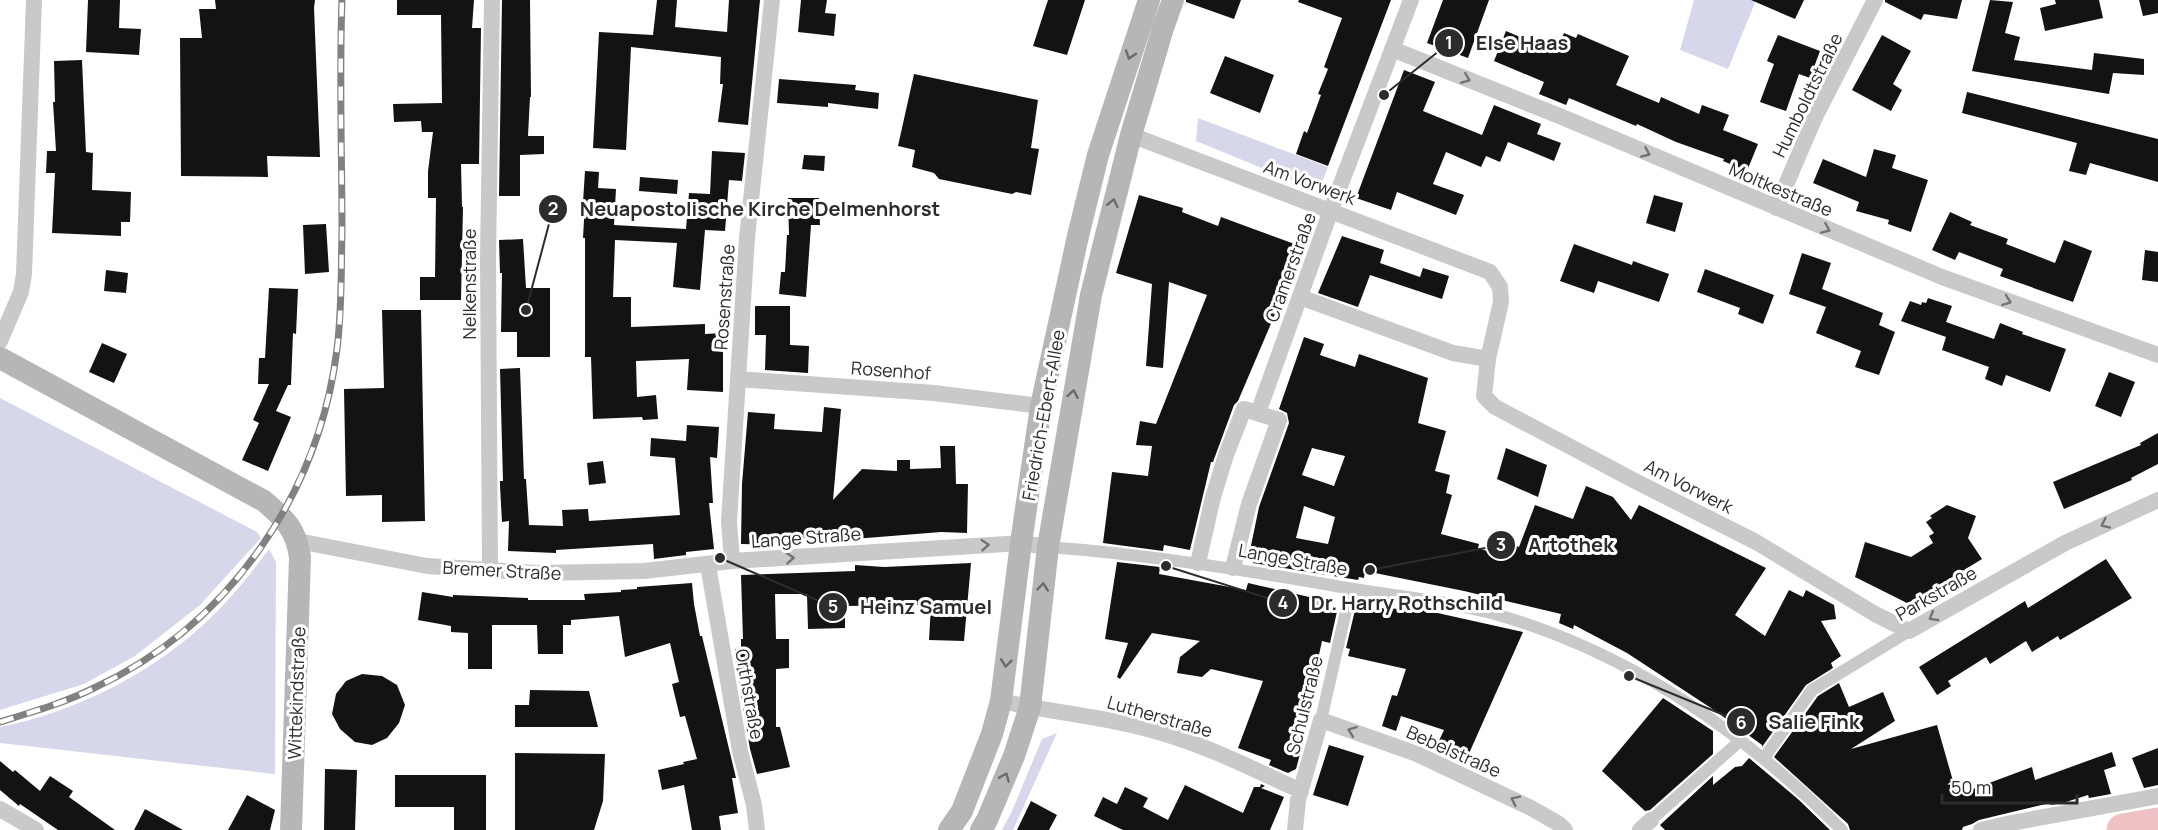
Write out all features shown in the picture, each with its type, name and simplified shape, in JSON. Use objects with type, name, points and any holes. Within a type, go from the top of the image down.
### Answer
[{"type":"main road","name":"Friedrich-Ebert-Allee","points":[[949,830],[962,811],[992,734],[1001,701],[1041,406],[1098,155],[1149,0]]},
{"type":"main road","name":"Friedrich-Ebert-Allee","points":[[981,830],[1014,756],[1030,707],[1048,547],[1091,295],[1131,135],[1173,0]]},
{"type":"main road","points":[[0,358],[264,501],[291,527],[299,549]]},
{"type":"main road","name":"Wittekindstraße","points":[[291,830],[299,549]]},
{"type":"street","points":[[0,341],[21,292],[24,274],[34,0]]},
{"type":"street","name":"Nelkenstraße","points":[[490,568],[488,258],[492,0]]},
{"type":"street","name":"Rosenstraße","points":[[732,561],[729,520],[747,238],[772,0]]},
{"type":"street","name":"Cramerstraße","points":[[1258,413],[1331,210],[1411,0]]},
{"type":"street","name":"Humboldtstraße","points":[[1776,208],[1815,117],[1875,0]]},
{"type":"street","name":"Moltkestraße","points":[[1392,49],[1562,117],[1942,277],[2158,355]]},
{"type":"street","name":"Am Vorwerk","points":[[1131,135],[1490,272],[1500,286],[1501,302],[1484,379],[1484,396],[1495,407],[1756,542],[1875,614],[1909,631]]},
{"type":"street","points":[[1300,297],[1454,353],[1488,359]]},
{"type":"street","name":"Rosenhof","points":[[738,378],[934,393],[1041,406]]},
{"type":"street","points":[[1198,563],[1213,497],[1244,409],[1279,420],[1249,504],[1233,568]]},
{"type":"street","name":"Parkstraße","points":[[1764,758],[1812,690],[1909,631],[2065,543],[2158,500]]},
{"type":"street","name":"Lange Straße","points":[[708,565],[732,561],[1021,543],[1096,550],[1233,568],[1488,612],[1526,623],[1611,659],[1666,688],[1764,758],[1842,830]]},
{"type":"street","name":"Bremer Straße","points":[[299,549],[427,566],[490,568],[536,573],[644,571],[708,565]]},
{"type":"street","name":"Orthstraße","points":[[708,565],[740,751],[754,805],[757,830]]},
{"type":"street","name":"Schulstraße","points":[[1295,830],[1301,791],[1321,720],[1351,589]]},
{"type":"street","name":"Lutherstraße","points":[[1001,701],[1104,718],[1162,733],[1208,748],[1301,791]]},
{"type":"street","name":"Bebelstraße","points":[[1321,720],[1417,754],[1531,808],[1565,830]]},
{"type":"street","points":[[1646,825],[1741,740]]},
{"type":"street","points":[[1981,830],[2158,796]]},
{"type":"street","points":[[0,809],[36,830]]},
{"type":"shaded area","points":[[1694,0],[1756,0],[1728,69],[1680,50]]},
{"type":"shaded area","points":[[1198,118],[1328,167],[1321,185],[1313,189],[1196,141]]},
{"type":"shaded area","points":[[0,398],[257,532],[261,538],[200,605],[135,656],[84,684],[0,710]]},
{"type":"shaded area","points":[[269,549],[276,562],[275,774],[0,743],[0,727],[82,702],[134,676],[158,660],[212,616]]},
{"type":"shaded area","points":[[1057,733],[1013,830],[1002,830],[1042,739]]},
{"type":"building","points":[[88,0],[120,0],[119,28],[141,29],[139,55],[86,52]]},
{"type":"building","points":[[215,0],[315,0],[320,157],[267,156],[268,177],[181,176],[180,38],[202,38],[199,9],[216,9]]},
{"type":"building","points":[[397,0],[474,0],[472,28],[481,28],[479,164],[461,164],[463,207],[461,300],[420,300],[420,277],[435,277],[436,198],[428,198],[428,171],[433,132],[422,132],[421,121],[394,122],[393,104],[442,103],[441,15],[397,15]]},
{"type":"building","points":[[502,0],[530,0],[531,97],[528,136],[544,136],[544,154],[520,155],[520,196],[499,196]]},
{"type":"building","points":[[657,0],[677,0],[675,27],[727,32],[729,0],[760,0],[748,125],[718,122],[723,84],[720,84],[721,57],[631,47],[626,150],[593,148],[599,32],[653,35]]},
{"type":"building","points":[[801,0],[827,0],[825,13],[836,14],[834,36],[798,32]]},
{"type":"building","points":[[1048,0],[1085,0],[1067,55],[1033,46]]},
{"type":"building","points":[[1186,0],[1241,0],[1234,19],[1186,2]]},
{"type":"building","points":[[1299,0],[1391,0],[1328,166],[1296,154],[1304,131],[1307,133],[1321,95],[1318,94],[1328,69],[1324,67],[1342,18],[1298,2]]},
{"type":"building","points":[[1443,0],[1489,0],[1468,58],[1427,43]]},
{"type":"building","points":[[1751,0],[1804,0],[1795,19]]},
{"type":"building","points":[[1885,0],[1962,0],[1957,19],[1924,14],[1921,20]]},
{"type":"building","points":[[1990,0],[2013,2],[2005,33],[2020,37],[2014,60],[2092,70],[2094,53],[2144,59],[2144,75],[2113,73],[2109,94],[1972,71]]},
{"type":"building","points":[[2055,0],[2099,0],[2103,18],[2045,31],[2040,8],[2056,4]]},
{"type":"building","points":[[2139,0],[2158,0],[2158,13],[2143,16]]},
{"type":"building","points":[[1506,31],[1556,52],[1564,33],[1576,38],[1578,34],[1629,56],[1616,85],[1659,103],[1661,97],[1699,114],[1702,105],[1729,115],[1723,130],[1758,144],[1747,171],[1723,161],[1724,159],[1569,98],[1566,105],[1539,94],[1544,82],[1494,61]]},
{"type":"building","points":[[1778,35],[1820,51],[1810,78],[1799,74],[1786,111],[1760,102],[1774,64],[1767,61]]},
{"type":"building","points":[[1882,35],[1911,51],[1893,84],[1902,90],[1891,111],[1852,90]]},
{"type":"building","points":[[1225,56],[1274,75],[1260,113],[1210,93]]},
{"type":"building","points":[[82,60],[86,152],[93,153],[92,190],[131,192],[130,222],[121,222],[121,236],[52,233],[55,173],[46,173],[47,151],[56,151],[53,102],[55,102],[54,61]]},
{"type":"building","points":[[1404,70],[1435,82],[1423,111],[1482,135],[1494,105],[1541,124],[1537,134],[1561,143],[1554,161],[1508,142],[1500,162],[1486,156],[1481,167],[1446,152],[1433,184],[1464,195],[1456,215],[1397,192],[1391,210],[1356,198]]},
{"type":"building","points":[[914,74],[1038,100],[1031,148],[1039,149],[1031,195],[1016,192],[1012,194],[939,179],[934,173],[912,167],[915,150],[898,146]]},
{"type":"building","points":[[779,79],[856,85],[855,90],[879,93],[878,109],[828,103],[828,107],[777,103]]},
{"type":"building","points":[[1967,92],[2158,139],[2158,182],[2090,163],[2086,175],[2069,171],[2077,143],[1962,113]]},
{"type":"building","points":[[1874,149],[1896,155],[1892,168],[1928,180],[1911,232],[1888,224],[1889,220],[1856,211],[1859,202],[1813,183],[1823,159],[1866,177]]},
{"type":"building","points":[[712,151],[745,153],[742,181],[729,180],[725,231],[705,230],[700,290],[673,287],[677,243],[615,240],[613,297],[631,297],[631,327],[705,324],[705,334],[723,333],[723,392],[687,390],[689,359],[636,361],[637,397],[656,395],[658,419],[643,420],[642,417],[593,419],[591,357],[585,357],[585,238],[583,238],[585,202],[583,202],[585,171],[599,172],[598,188],[616,189],[614,225],[686,229],[689,193],[710,194]]},
{"type":"building","points":[[804,155],[825,156],[824,171],[802,169]]},
{"type":"building","points":[[640,177],[678,180],[677,194],[639,191]]},
{"type":"building","points":[[1139,195],[1183,208],[1182,212],[1218,226],[1221,217],[1300,246],[1273,319],[1238,401],[1234,405],[1213,462],[1211,462],[1190,550],[1164,545],[1163,551],[1103,543],[1112,472],[1148,476],[1152,446],[1136,445],[1140,421],[1156,424],[1207,295],[1169,282],[1163,368],[1146,366],[1152,284],[1116,273]]},
{"type":"building","points":[[1654,195],[1683,203],[1675,232],[1646,223]]},
{"type":"building","points":[[788,198],[819,198],[820,225],[811,225],[806,297],[779,294],[781,272],[785,272],[787,235],[789,235]]},
{"type":"building","points":[[1950,212],[1972,222],[1970,225],[2008,239],[2006,244],[2055,263],[2064,240],[2092,251],[2073,302],[2000,276],[2003,269],[1959,252],[1955,260],[1932,250]]},
{"type":"building","points":[[326,224],[329,272],[305,274],[303,225]]},
{"type":"building","points":[[1342,236],[1384,250],[1380,263],[1420,277],[1423,268],[1449,276],[1442,299],[1370,275],[1358,307],[1318,293]]},
{"type":"building","points":[[523,239],[526,288],[550,288],[550,357],[517,357],[517,332],[501,332],[502,273],[500,273],[499,240]]},
{"type":"building","points":[[1574,244],[1632,265],[1633,261],[1669,274],[1659,302],[1598,281],[1594,293],[1560,281]]},
{"type":"building","points":[[2145,250],[2158,252],[2158,282],[2142,280]]},
{"type":"building","points":[[1802,253],[1831,263],[1822,289],[1883,313],[1879,325],[1895,332],[1879,375],[1855,367],[1861,351],[1816,333],[1826,307],[1789,294]]},
{"type":"building","points":[[1705,269],[1774,295],[1763,324],[1738,314],[1740,308],[1697,292]]},
{"type":"building","points":[[106,270],[128,273],[126,293],[104,291]]},
{"type":"building","points":[[269,288],[298,289],[291,385],[288,385],[276,411],[291,417],[268,471],[242,460],[259,423],[253,420],[269,384],[258,384],[259,358],[265,358]]},
{"type":"building","points":[[1928,298],[1952,306],[1946,322],[1994,339],[2000,323],[2023,332],[2022,334],[2066,349],[2050,392],[2006,375],[2002,386],[1985,379],[1989,367],[1942,350],[1946,337],[1901,321],[1910,301],[1921,305],[1922,302],[1926,303]]},
{"type":"building","points":[[755,306],[790,306],[790,345],[809,346],[808,373],[765,370],[766,335],[755,335]]},
{"type":"building","points":[[382,310],[421,310],[425,521],[382,522],[382,495],[346,496],[344,389],[384,388]]},
{"type":"building","points":[[1304,337],[1324,344],[1320,355],[1355,367],[1359,354],[1428,378],[1418,423],[1446,431],[1435,471],[1450,475],[1446,493],[1452,495],[1441,534],[1479,544],[1478,548],[1508,558],[1513,545],[1519,547],[1535,505],[1573,519],[1586,486],[1613,497],[1631,520],[1639,505],[1766,568],[1735,615],[1765,636],[1789,590],[1803,597],[1806,590],[1834,605],[1836,619],[1821,621],[1841,656],[1831,663],[1833,668],[1806,685],[1762,747],[1714,710],[1627,653],[1574,625],[1573,629],[1559,623],[1561,614],[1365,571],[1364,578],[1359,577],[1358,580],[1253,563],[1248,560],[1259,507],[1289,423],[1287,413],[1279,409]],"holes":[[[1312,448],[1345,456],[1334,486],[1302,475]],[[1304,506],[1335,517],[1328,544],[1296,538]]]},
{"type":"building","points":[[102,343],[127,354],[114,383],[89,372]]},
{"type":"building","points":[[520,368],[524,479],[526,479],[529,525],[563,526],[562,510],[588,509],[589,521],[680,515],[675,458],[650,456],[651,438],[686,441],[687,425],[719,427],[717,458],[710,457],[713,503],[709,503],[714,549],[654,559],[653,544],[556,550],[556,553],[508,551],[509,521],[502,522],[500,486],[500,481],[503,481],[500,369]]},
{"type":"building","points":[[2109,372],[2135,382],[2121,417],[2095,406]]},
{"type":"building","points":[[824,407],[841,409],[833,500],[862,469],[897,471],[897,460],[910,460],[910,469],[941,468],[940,446],[955,446],[956,484],[968,484],[967,533],[941,532],[779,545],[741,544],[742,484],[748,412],[775,414],[774,429],[822,432]]},
{"type":"building","points":[[2158,433],[2158,464],[2131,478],[2132,480],[2064,509],[2053,482],[2141,445],[2140,443]]},
{"type":"building","points":[[1506,448],[1547,465],[1538,497],[1497,479]]},
{"type":"building","points":[[603,461],[606,483],[589,485],[587,463]]},
{"type":"building","points":[[1947,505],[1976,516],[1968,538],[1982,559],[1909,604],[1855,577],[1865,542],[1911,557],[1933,543],[1929,536],[1934,533],[1926,522],[1932,518],[1930,516]]},
{"type":"building","points":[[2106,559],[2132,598],[2060,640],[2058,636],[2032,652],[2026,641],[1990,664],[1986,657],[1948,681],[1951,686],[1937,695],[1919,667],[2025,601],[2028,608]]},
{"type":"building","points":[[1117,562],[1160,567],[1159,574],[1246,590],[1248,583],[1331,602],[1330,605],[1338,607],[1330,643],[1322,641],[1308,705],[1313,706],[1296,769],[1288,773],[1269,765],[1271,760],[1238,748],[1263,681],[1211,669],[1202,677],[1177,673],[1180,657],[1200,641],[1152,633],[1120,679],[1117,677],[1128,643],[1105,639]]},
{"type":"building","points":[[971,563],[964,641],[929,640],[931,605],[845,606],[845,628],[808,629],[807,594],[775,594],[776,639],[789,639],[789,668],[776,669],[776,727],[780,727],[790,767],[757,774],[750,749],[735,659],[735,649],[741,649],[741,639],[743,639],[741,575],[855,571],[855,565],[884,567]]},
{"type":"building","points":[[692,583],[700,636],[702,636],[736,778],[732,778],[738,813],[719,816],[721,830],[692,830],[684,785],[662,790],[658,770],[697,759],[685,716],[680,717],[672,684],[679,682],[670,643],[625,657],[619,616],[571,620],[571,625],[563,625],[563,654],[538,654],[537,625],[492,625],[492,669],[468,669],[468,633],[451,632],[451,626],[418,620],[422,592],[453,597],[453,595],[528,598],[528,600],[585,600],[584,594]]},
{"type":"building","points":[[1359,607],[1424,610],[1523,632],[1467,758],[1437,745],[1444,730],[1401,716],[1396,731],[1382,726],[1392,695],[1397,696],[1406,669],[1348,656],[1350,649],[1346,648],[1355,610]]},
{"type":"building","points":[[362,674],[382,676],[397,685],[405,705],[399,723],[387,738],[372,745],[355,742],[340,729],[332,714],[336,694],[346,681]]},
{"type":"building","points":[[1839,683],[1849,707],[1883,692],[1895,721],[1851,749],[1937,725],[1957,795],[2032,767],[2035,780],[2112,752],[2116,766],[2104,770],[2111,794],[2089,798],[2088,795],[2066,802],[2051,805],[2050,803],[1979,820],[1963,827],[1962,830],[1850,830],[1848,824],[1774,757],[1818,696]]},
{"type":"building","points":[[530,690],[589,691],[598,727],[515,727],[515,705],[529,705]]},
{"type":"building","points":[[1663,698],[1713,731],[1713,754],[1650,810],[1645,811],[1602,771]]},
{"type":"building","points":[[1329,745],[1364,756],[1348,806],[1313,795]]},
{"type":"building","points":[[2158,748],[2158,785],[2144,788],[2132,758]]},
{"type":"building","points":[[515,753],[605,754],[603,801],[594,830],[515,830]]},
{"type":"building","points":[[1749,758],[1799,800],[1830,830],[1665,830],[1660,825],[1713,776],[1713,785],[1735,767],[1742,766]]},
{"type":"building","points":[[0,761],[40,791],[50,776],[73,791],[69,797],[115,830],[58,830],[20,804],[19,806],[0,790]]},
{"type":"building","points":[[325,769],[357,770],[355,830],[324,830]]},
{"type":"building","points":[[395,775],[486,775],[486,830],[454,830],[454,807],[395,807]]},
{"type":"building","points":[[1261,784],[1265,786],[1261,788],[1284,797],[1270,830],[1123,830],[1094,816],[1103,797],[1117,804],[1125,787],[1148,798],[1143,807],[1168,820],[1185,785],[1243,813],[1254,787],[1260,787]]},
{"type":"building","points":[[247,795],[275,810],[270,830],[228,830]]},
{"type":"building","points":[[1031,801],[1057,815],[1049,830],[1017,830]]},
{"type":"building","points":[[145,809],[183,830],[134,830]]},
{"type":"waterway","points":[[2123,830],[2158,824]]},
{"type":"railway","points":[[0,722],[60,703],[94,688],[142,662],[186,629],[225,592],[259,550],[288,504],[310,455],[327,403],[339,334],[342,231],[342,0]]},
{"type":"place","name":"Else Haas","points":[[1384,95]]},
{"type":"place","name":"Neuapostolische Kirche Delmenhorst","points":[[526,310]]},
{"type":"place","name":"Heinz Samuel","points":[[720,558]]},
{"type":"place","name":"Dr. Harry Rothschild","points":[[1166,566]]},
{"type":"place","name":"Artothek","points":[[1370,570]]},
{"type":"place","name":"Salie Fink","points":[[1629,676]]}]
